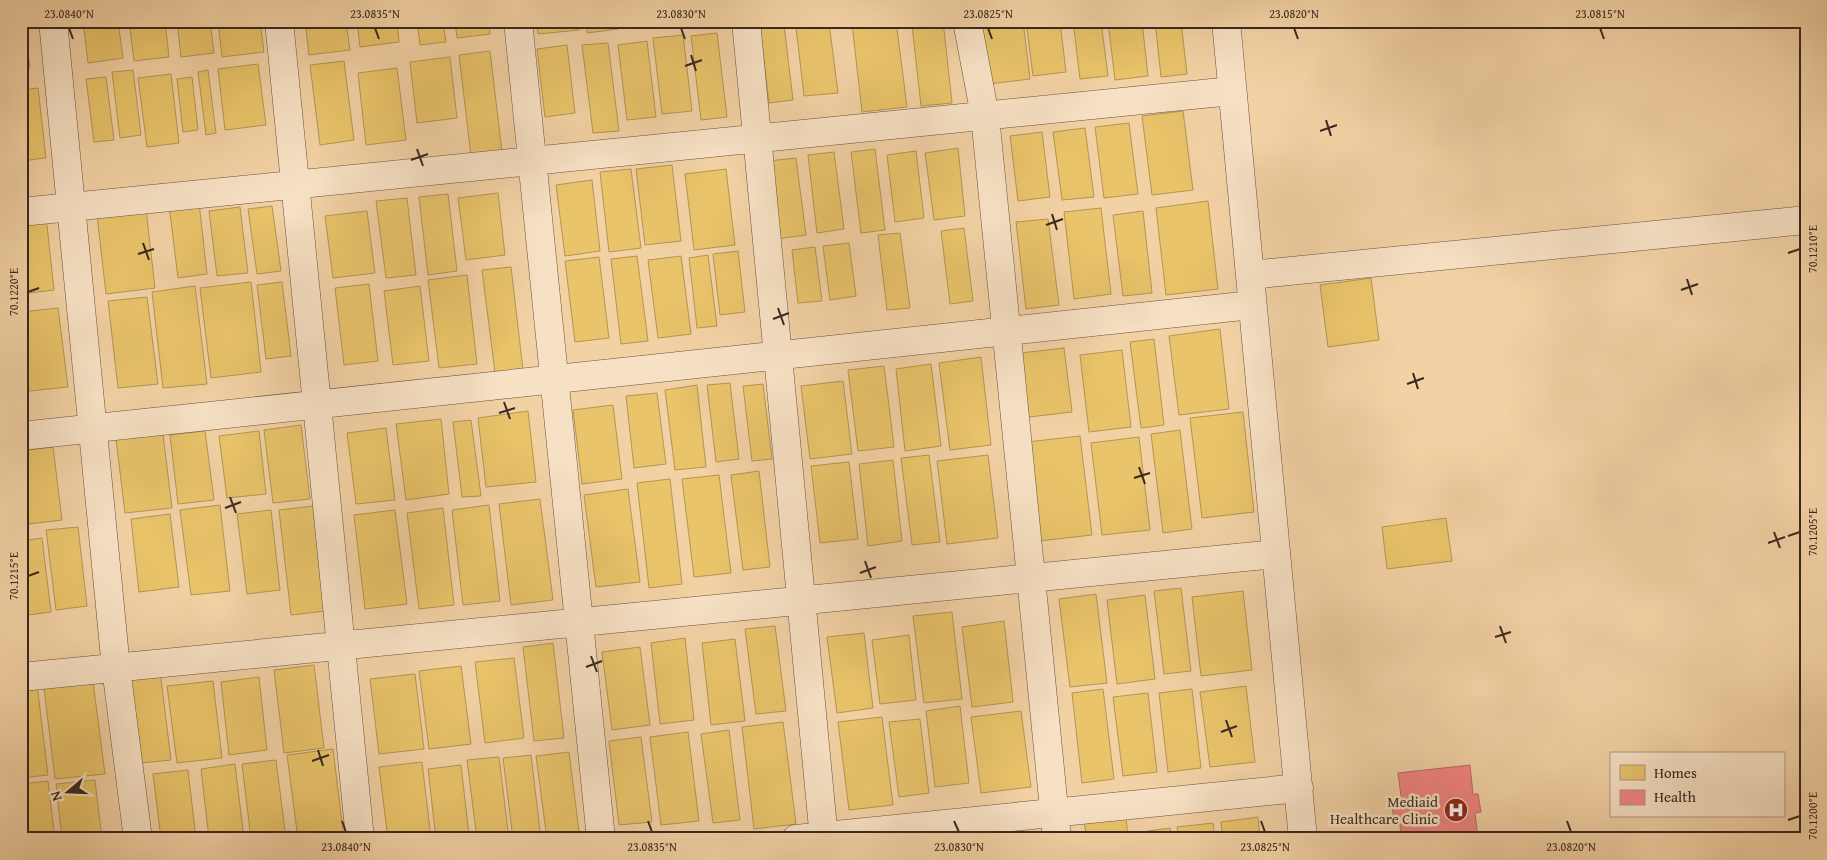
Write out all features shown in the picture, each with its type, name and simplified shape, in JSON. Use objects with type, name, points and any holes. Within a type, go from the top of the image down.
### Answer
[{"type":"street","points":[[53,21],[116,668],[138,839]]},
{"type":"street","points":[[279,21],[360,839]]},
{"type":"street","points":[[518,21],[601,839]]},
{"type":"street","points":[[746,21],[824,837]]},
{"type":"street","points":[[967,21],[986,116],[1056,826]]},
{"type":"street","points":[[1226,21],[1303,839]]},
{"type":"street","points":[[21,212],[1232,91]]},
{"type":"street","points":[[1250,275],[1806,220]]},
{"type":"street","points":[[21,436],[1252,305]]},
{"type":"street","points":[[21,677],[1276,554]]},
{"type":"street","points":[[796,839],[1056,826],[1298,788]]},
{"type":"building: Homes","points":[[21,21],[24,21],[30,68],[21,69]]},
{"type":"building: Homes","points":[[83,21],[118,21],[123,58],[88,63]]},
{"type":"building: Homes","points":[[129,21],[165,21],[169,57],[134,61]]},
{"type":"building: Homes","points":[[177,21],[210,21],[214,53],[181,57]]},
{"type":"building: Homes","points":[[218,21],[260,21],[264,52],[222,57]]},
{"type":"building: Homes","points":[[305,21],[346,21],[350,50],[309,55]]},
{"type":"building: Homes","points":[[357,21],[397,21],[399,42],[360,47]]},
{"type":"building: Homes","points":[[417,21],[443,21],[446,42],[420,45]]},
{"type":"building: Homes","points":[[455,21],[489,21],[490,34],[457,38]]},
{"type":"building: Homes","points":[[536,21],[578,21],[579,30],[538,34]]},
{"type":"building: Homes","points":[[586,21],[617,21],[618,29],[587,33]]},
{"type":"building: Homes","points":[[630,21],[666,21],[630,25]]},
{"type":"building: Homes","points":[[896,21],[907,107],[862,112],[852,24]]},
{"type":"building: Homes","points":[[943,21],[952,103],[921,106],[912,25]]},
{"type":"building: Homes","points":[[981,21],[1023,21],[1030,79],[989,84]]},
{"type":"building: Homes","points":[[1026,21],[1060,21],[1066,72],[1033,76]]},
{"type":"building: Homes","points":[[1073,21],[1101,21],[1108,76],[1080,79]]},
{"type":"building: Homes","points":[[1108,21],[1142,21],[1148,76],[1115,80]]},
{"type":"building: Homes","points":[[1155,21],[1181,21],[1187,74],[1161,77]]},
{"type":"building: Homes","points":[[829,23],[838,93],[804,96],[796,27]]},
{"type":"building: Homes","points":[[784,25],[793,100],[769,103],[760,27]]},
{"type":"building: Homes","points":[[717,33],[727,117],[701,120],[691,36]]},
{"type":"building: Homes","points":[[683,35],[692,111],[662,114],[653,38]]},
{"type":"building: Homes","points":[[647,41],[656,117],[627,120],[618,45]]},
{"type":"building: Homes","points":[[608,43],[619,131],[593,133],[582,45]]},
{"type":"building: Homes","points":[[567,45],[575,113],[545,117],[537,49]]},
{"type":"building: Homes","points":[[490,51],[502,152],[471,156],[459,55]]},
{"type":"building: Homes","points":[[450,57],[457,118],[417,123],[410,62]]},
{"type":"building: Homes","points":[[344,61],[354,140],[320,145],[310,65]]},
{"type":"building: Homes","points":[[258,64],[266,125],[225,130],[218,69]]},
{"type":"building: Homes","points":[[397,68],[406,140],[366,145],[358,73]]},
{"type":"building: Homes","points":[[133,70],[141,135],[120,138],[112,72]]},
{"type":"building: Homes","points":[[208,70],[216,133],[206,135],[198,72]]},
{"type":"building: Homes","points":[[171,74],[179,143],[147,147],[138,78]]},
{"type":"building: Homes","points":[[106,77],[114,140],[94,142],[86,79]]},
{"type":"building: Homes","points":[[192,77],[198,130],[183,132],[177,79]]},
{"type":"building: Homes","points":[[38,88],[46,158],[21,161],[21,90]]},
{"type":"building: Homes","points":[[1183,111],[1193,190],[1152,195],[1142,116]]},
{"type":"building: Homes","points":[[1129,123],[1138,194],[1104,198],[1095,127]]},
{"type":"building: Homes","points":[[1085,128],[1094,197],[1062,200],[1053,132]]},
{"type":"building: Homes","points":[[1042,132],[1050,197],[1018,201],[1010,136]]},
{"type":"building: Homes","points":[[958,148],[965,216],[934,220],[925,153]]},
{"type":"building: Homes","points":[[875,149],[885,230],[861,233],[851,152]]},
{"type":"building: Homes","points":[[916,151],[924,218],[895,222],[887,155]]},
{"type":"building: Homes","points":[[834,152],[844,229],[817,233],[808,155]]},
{"type":"building: Homes","points":[[796,158],[806,235],[777,239],[768,161]]},
{"type":"building: Homes","points":[[672,165],[681,241],[645,245],[636,169]]},
{"type":"building: Homes","points":[[631,169],[641,248],[609,252],[600,172]]},
{"type":"building: Homes","points":[[726,169],[735,245],[694,250],[685,174]]},
{"type":"building: Homes","points":[[592,180],[600,251],[565,256],[556,185]]},
{"type":"building: Homes","points":[[498,193],[505,255],[466,260],[458,198]]},
{"type":"building: Homes","points":[[448,194],[457,271],[428,275],[419,197]]},
{"type":"building: Homes","points":[[407,198],[416,275],[386,278],[376,201]]},
{"type":"building: Homes","points":[[1208,201],[1218,289],[1166,295],[1156,208]]},
{"type":"building: Homes","points":[[199,202],[207,274],[178,278],[169,205]]},
{"type":"building: Homes","points":[[272,206],[281,271],[257,274],[248,209]]},
{"type":"building: Homes","points":[[240,207],[248,273],[217,276],[209,211]]},
{"type":"building: Homes","points":[[1101,208],[1111,294],[1074,299],[1064,212]]},
{"type":"building: Homes","points":[[146,209],[155,288],[106,294],[97,215]]},
{"type":"building: Homes","points":[[367,211],[375,273],[333,278],[325,216]]},
{"type":"building: Homes","points":[[1143,211],[1152,293],[1123,296],[1113,215]]},
{"type":"building: Homes","points":[[46,216],[54,290],[21,294],[21,219]]},
{"type":"building: Homes","points":[[1048,219],[1059,305],[1026,309],[1016,222]]},
{"type":"building: Homes","points":[[964,228],[973,301],[950,304],[941,231]]},
{"type":"building: Homes","points":[[900,233],[910,308],[887,310],[878,235]]},
{"type":"building: Homes","points":[[849,243],[856,296],[830,300],[823,246]]},
{"type":"building: Homes","points":[[815,247],[822,301],[798,303],[792,250]]},
{"type":"building: Homes","points":[[738,251],[745,312],[720,315],[713,254]]},
{"type":"building: Homes","points":[[708,255],[717,326],[697,328],[689,258]]},
{"type":"building: Homes","points":[[637,256],[648,341],[621,344],[611,259]]},
{"type":"building: Homes","points":[[681,256],[691,334],[658,338],[648,260]]},
{"type":"building: Homes","points":[[599,257],[609,338],[575,342],[565,261]]},
{"type":"building: Homes","points":[[511,267],[523,370],[495,373],[482,270]]},
{"type":"building: Homes","points":[[467,275],[477,364],[439,368],[428,280]]},
{"type":"building: Homes","points":[[1371,278],[1379,340],[1328,347],[1320,285]]},
{"type":"building: Homes","points":[[251,282],[261,372],[211,378],[200,288]]},
{"type":"building: Homes","points":[[282,282],[291,356],[266,359],[257,285]]},
{"type":"building: Homes","points":[[369,284],[378,361],[344,365],[335,288]]},
{"type":"building: Homes","points":[[195,286],[207,384],[163,388],[152,292]]},
{"type":"building: Homes","points":[[420,286],[429,361],[393,365],[384,291]]},
{"type":"building: Homes","points":[[147,297],[158,384],[118,388],[108,301]]},
{"type":"building: Homes","points":[[58,308],[68,387],[29,391],[21,327],[21,312]]},
{"type":"building: Homes","points":[[1220,329],[1229,409],[1179,415],[1169,336]]},
{"type":"building: Homes","points":[[1154,339],[1164,425],[1141,428],[1130,342]]},
{"type":"building: Homes","points":[[1064,348],[1072,412],[1029,417],[1021,353]]},
{"type":"building: Homes","points":[[1122,350],[1131,427],[1089,432],[1080,355]]},
{"type":"building: Homes","points":[[981,357],[991,445],[950,450],[939,363]]},
{"type":"building: Homes","points":[[931,364],[941,446],[905,451],[896,369]]},
{"type":"building: Homes","points":[[884,366],[894,447],[858,451],[848,370]]},
{"type":"building: Homes","points":[[843,381],[852,454],[810,459],[801,386]]},
{"type":"building: Homes","points":[[730,383],[739,459],[716,462],[707,385]]},
{"type":"building: Homes","points":[[763,384],[772,459],[752,461],[743,386]]},
{"type":"building: Homes","points":[[697,385],[706,467],[675,470],[665,390]]},
{"type":"building: Homes","points":[[657,393],[666,464],[634,468],[626,396]]},
{"type":"building: Homes","points":[[613,405],[622,479],[582,484],[573,410]]},
{"type":"building: Homes","points":[[528,411],[536,482],[486,487],[478,418]]},
{"type":"building: Homes","points":[[1243,412],[1254,512],[1202,518],[1190,418]]},
{"type":"building: Homes","points":[[441,419],[449,494],[406,500],[396,424]]},
{"type":"building: Homes","points":[[471,420],[481,496],[462,497],[453,422]]},
{"type":"building: Homes","points":[[301,425],[310,499],[273,503],[264,430]]},
{"type":"building: Homes","points":[[386,428],[395,500],[356,504],[347,433]]},
{"type":"building: Homes","points":[[1180,430],[1192,529],[1163,533],[1151,434]]},
{"type":"building: Homes","points":[[205,431],[214,500],[178,504],[170,435]]},
{"type":"building: Homes","points":[[259,431],[266,494],[227,498],[219,436]]},
{"type":"building: Homes","points":[[163,434],[172,508],[125,513],[116,439]]},
{"type":"building: Homes","points":[[1080,436],[1092,535],[1039,541],[1027,442]]},
{"type":"building: Homes","points":[[1139,437],[1150,530],[1102,535],[1091,443]]},
{"type":"building: Homes","points":[[53,447],[62,520],[29,524],[21,451]]},
{"type":"building: Homes","points":[[929,455],[940,542],[912,545],[901,458]]},
{"type":"building: Homes","points":[[988,455],[998,538],[947,544],[937,461]]},
{"type":"building: Homes","points":[[893,460],[902,541],[868,546],[859,464]]},
{"type":"building: Homes","points":[[849,462],[858,539],[820,543],[811,466]]},
{"type":"building: Homes","points":[[759,471],[770,567],[743,570],[731,475]]},
{"type":"building: Homes","points":[[719,475],[731,573],[694,577],[682,479]]},
{"type":"building: Homes","points":[[670,479],[682,584],[649,588],[637,483]]},
{"type":"building: Homes","points":[[628,489],[640,582],[596,587],[584,495]]},
{"type":"building: Homes","points":[[540,499],[553,600],[511,605],[499,504]]},
{"type":"building: Homes","points":[[220,505],[230,591],[191,595],[180,510]]},
{"type":"building: Homes","points":[[489,505],[500,601],[463,605],[452,510]]},
{"type":"building: Homes","points":[[313,506],[326,611],[291,615],[279,510]]},
{"type":"building: Homes","points":[[443,508],[454,605],[419,609],[407,513]]},
{"type":"building: Homes","points":[[271,510],[280,590],[247,594],[237,514]]},
{"type":"building: Homes","points":[[395,510],[407,604],[365,609],[354,515]]},
{"type":"building: Homes","points":[[170,514],[179,587],[139,592],[131,519]]},
{"type":"building: Homes","points":[[1446,518],[1452,561],[1387,569],[1382,527]]},
{"type":"building: Homes","points":[[78,527],[87,606],[56,610],[46,530]]},
{"type":"building: Homes","points":[[42,538],[51,612],[21,616],[21,541]]},
{"type":"building: Homes","points":[[1181,588],[1191,671],[1164,674],[1154,591]]},
{"type":"building: Homes","points":[[1243,591],[1252,670],[1201,676],[1192,597]]},
{"type":"building: Homes","points":[[1096,594],[1107,683],[1070,687],[1059,599]]},
{"type":"building: Homes","points":[[1145,595],[1155,679],[1117,684],[1107,600]]},
{"type":"building: Homes","points":[[952,612],[962,699],[924,703],[913,616]]},
{"type":"building: Homes","points":[[1004,621],[1013,702],[972,707],[962,627]]},
{"type":"building: Homes","points":[[775,626],[786,711],[756,714],[745,629]]},
{"type":"building: Homes","points":[[864,633],[873,708],[837,713],[827,637]]},
{"type":"building: Homes","points":[[909,635],[916,700],[880,704],[872,640]]},
{"type":"building: Homes","points":[[685,638],[694,720],[660,724],[651,643]]},
{"type":"building: Homes","points":[[735,639],[745,721],[711,725],[702,643]]},
{"type":"building: Homes","points":[[553,643],[564,738],[534,741],[523,647]]},
{"type":"building: Homes","points":[[640,647],[650,725],[612,730],[602,652]]},
{"type":"building: Homes","points":[[514,658],[524,738],[485,743],[475,662]]},
{"type":"building: Homes","points":[[314,665],[324,748],[284,753],[274,670]]},
{"type":"building: Homes","points":[[461,666],[471,744],[429,749],[419,671]]},
{"type":"building: Homes","points":[[160,671],[171,760],[131,764],[121,675]]},
{"type":"building: Homes","points":[[415,674],[424,749],[379,754],[370,679]]},
{"type":"building: Homes","points":[[259,677],[267,750],[229,755],[221,682]]},
{"type":"building: Homes","points":[[213,681],[222,758],[177,763],[167,686]]},
{"type":"building: Homes","points":[[93,682],[105,774],[55,779],[44,688]]},
{"type":"building: Homes","points":[[37,684],[48,775],[21,778],[21,686]]},
{"type":"building: Homes","points":[[1246,686],[1255,762],[1210,767],[1200,692]]},
{"type":"building: Homes","points":[[1103,689],[1114,779],[1082,783],[1072,693]]},
{"type":"building: Homes","points":[[1192,689],[1201,768],[1168,772],[1159,693]]},
{"type":"building: Homes","points":[[1148,693],[1157,772],[1123,776],[1113,697]]},
{"type":"building: Homes","points":[[960,706],[969,783],[935,787],[926,711]]},
{"type":"building: Homes","points":[[1021,711],[1031,787],[981,793],[971,717]]},
{"type":"building: Homes","points":[[882,717],[893,805],[849,810],[838,722]]},
{"type":"building: Homes","points":[[920,719],[929,793],[899,797],[889,722]]},
{"type":"building: Homes","points":[[783,722],[796,824],[754,829],[742,727]]},
{"type":"building: Homes","points":[[729,730],[740,820],[713,823],[701,734]]},
{"type":"building: Homes","points":[[688,732],[699,821],[661,825],[650,737]]},
{"type":"building: Homes","points":[[641,737],[652,822],[619,825],[609,741]]},
{"type":"building: Homes","points":[[333,749],[344,839],[298,839],[287,755]]},
{"type":"building: Homes","points":[[569,752],[580,839],[547,839],[536,756]]},
{"type":"building: Homes","points":[[531,755],[541,839],[513,839],[503,758]]},
{"type":"building: Homes","points":[[499,757],[509,839],[477,839],[467,760]]},
{"type":"building: Homes","points":[[276,760],[286,839],[251,839],[242,764]]},
{"type":"building: Homes","points":[[422,762],[431,838],[388,839],[379,767]]},
{"type":"building: Homes","points":[[235,764],[244,839],[209,839],[201,769]]},
{"type":"building: Homes","points":[[461,765],[469,835],[436,839],[428,769]]},
{"type":"building: Homes","points":[[188,770],[196,839],[161,839],[153,774]]},
{"type":"building: Homes","points":[[95,780],[102,839],[62,839],[56,784]]},
{"type":"building: Homes","points":[[48,781],[55,839],[23,839],[21,784]]},
{"type":"building: Homes","points":[[1126,816],[1128,839],[1087,839],[1084,821]]},
{"type":"building: Homes","points":[[1258,817],[1260,839],[1223,839],[1221,822]]},
{"type":"building: Homes","points":[[1213,823],[1215,839],[1179,839],[1177,827]]},
{"type":"building: Homes","points":[[1170,828],[1172,839],[1135,839],[1134,833]]},
{"type":"building: Health","points":[[1470,765],[1473,794],[1478,794],[1481,812],[1475,813],[1478,839],[1402,839],[1399,819],[1394,820],[1392,805],[1402,804],[1398,773]]},
{"type":"place","name":"Mediaid Healthcare Clinic","points":[[1456,810]]}]
